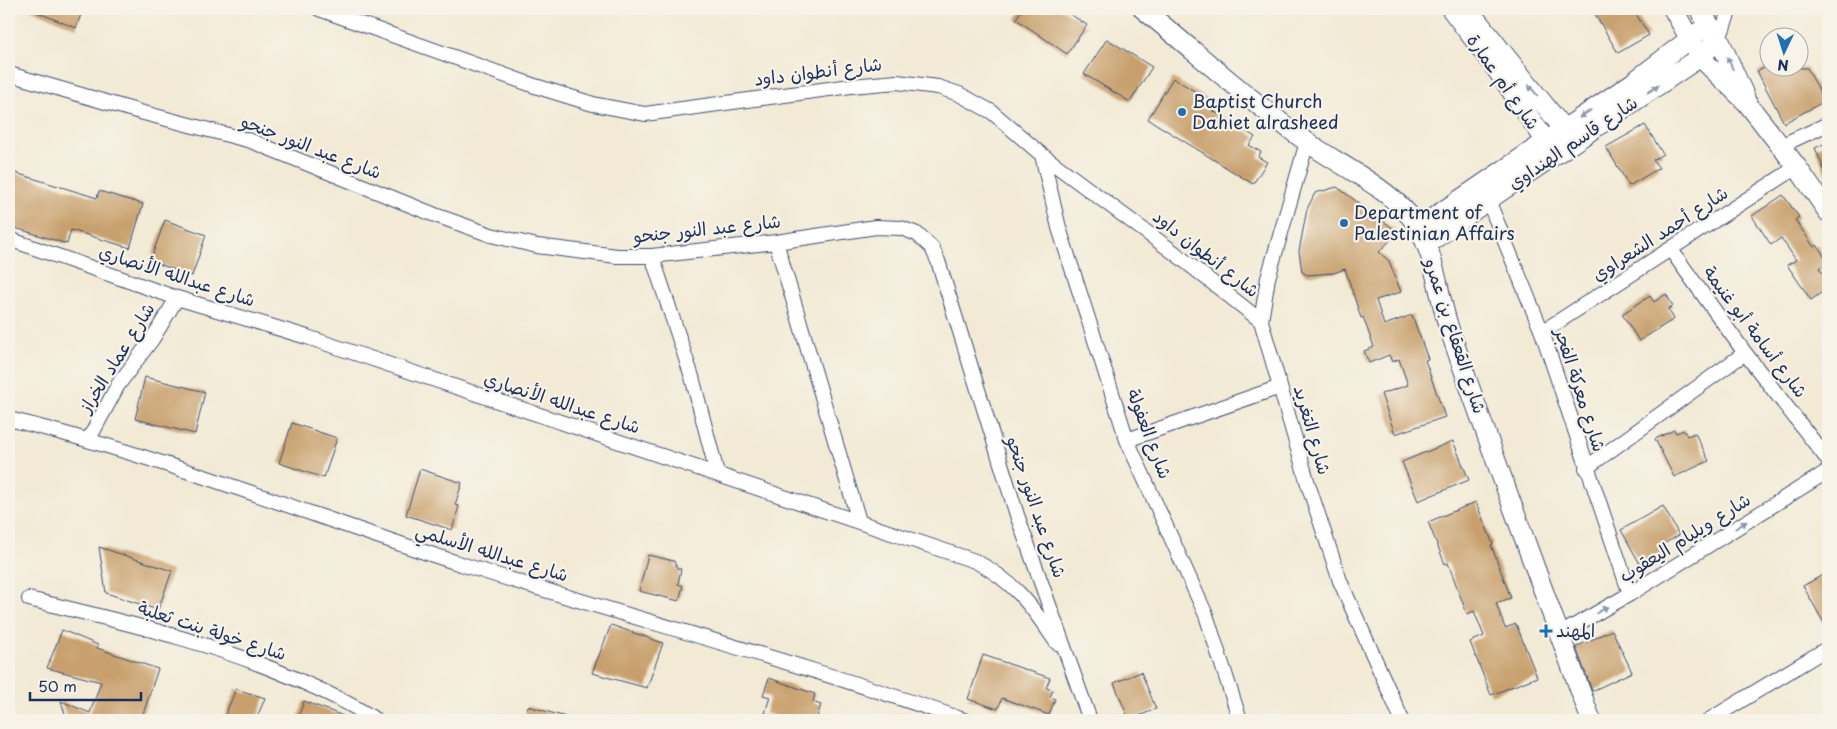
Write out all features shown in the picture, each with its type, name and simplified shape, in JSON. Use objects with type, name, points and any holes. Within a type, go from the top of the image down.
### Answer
[{"type":"street","name":"شارع أنطوان داود","points":[[319,9],[535,86],[593,104],[645,114],[875,84],[897,82],[938,87],[977,102],[1042,155],[1176,254],[1261,321]]},
{"type":"street","name":"شارع القعقاع بن عمرو","points":[[1143,9],[1307,142],[1384,194],[1410,217],[1422,237],[1449,326],[1591,720]]},
{"type":"street","name":"شارع أم عمارة","points":[[1451,9],[1497,70],[1550,148]]},
{"type":"street","name":"شارع أم عمارة","points":[[1468,9],[1568,135]]},
{"type":"street","points":[[1673,9],[1700,57],[1720,78],[1748,102]]},
{"type":"street","points":[[1729,9],[1709,24],[1748,102],[1828,212]]},
{"type":"street","name":"شارع قاسم الهنداوي","points":[[1568,135],[1700,57],[1709,24]]},
{"type":"street","name":"شارع قاسم الهنداوي","points":[[1422,237],[1568,135],[1709,24]]},
{"type":"street","name":"شارع عبد النور جنحو","points":[[9,74],[140,112],[251,141],[401,202],[491,235],[573,252],[618,256],[652,256],[776,242],[876,227],[902,228],[918,234],[932,248],[991,434],[1066,656],[1090,720]]},
{"type":"street","points":[[1780,146],[1828,124]]},
{"type":"street","name":"شارع التغريد","points":[[1307,142],[1268,278],[1261,321],[1340,581],[1402,720]]},
{"type":"street","name":"شارع قاسم الهنداوي","points":[[1422,237],[1488,200],[1550,148]]},
{"type":"street","name":"شارع العفولة","points":[[1042,155],[1059,228],[1127,440],[1206,614],[1240,720]]},
{"type":"street","name":"شارع أحمد الشعراوي","points":[[1542,332],[1797,167]]},
{"type":"street","name":"شارع معركة الفجر","points":[[1488,200],[1542,332],[1586,468],[1630,594]]},
{"type":"street","name":"شارع عبدالله الأنصاري","points":[[9,239],[177,298],[307,337],[975,561],[998,573],[1022,595],[1066,656]]},
{"type":"street","points":[[776,242],[858,521]]},
{"type":"street","name":"شارع أسامة أبو غنيمة","points":[[1671,250],[1745,354],[1828,460]]},
{"type":"street","points":[[652,256],[692,377],[717,474]]},
{"type":"street","name":"شارع عماد الخراز","points":[[89,439],[118,385],[153,338],[177,298]]},
{"type":"street","points":[[1586,468],[1745,354]]},
{"type":"street","points":[[1127,440],[1280,387]]},
{"type":"street","name":"شارع عبدالله الأسلمي","points":[[9,419],[89,439],[468,566],[818,672],[964,720]]},
{"type":"street","name":"شارع ويليام اليعقوب","points":[[1560,634],[1630,594],[1828,471]]},
{"type":"street","name":"شارع خولة بنت ثعلبة","points":[[29,599],[168,632],[269,666],[344,701],[376,720]]},
{"type":"street","points":[[1710,720],[1828,650]]},
{"type":"building","points":[[29,9],[83,9],[76,28]]},
{"type":"building","points":[[1022,9],[1062,9],[1087,25],[1067,54],[1016,19]]},
{"type":"building","points":[[1592,9],[1633,9],[1649,35],[1618,53]]},
{"type":"building","points":[[1107,39],[1152,67],[1130,102],[1084,74]]},
{"type":"building","points":[[1810,74],[1825,101],[1784,123],[1761,78],[1810,78]]},
{"type":"building","points":[[1173,78],[1216,104],[1212,110],[1255,137],[1249,145],[1261,152],[1258,157],[1267,162],[1253,184],[1148,119]]},
{"type":"building","points":[[1645,125],[1663,154],[1653,160],[1659,168],[1629,186],[1606,147]]},
{"type":"building","points":[[1828,142],[1828,179],[1815,148]]},
{"type":"building","points":[[9,171],[97,198],[99,191],[143,204],[130,248],[71,230],[67,244],[9,226]]},
{"type":"building","points":[[1337,187],[1398,232],[1379,252],[1389,261],[1401,292],[1376,300],[1384,325],[1412,315],[1428,359],[1425,360],[1445,417],[1395,434],[1381,394],[1408,385],[1399,359],[1392,362],[1389,355],[1369,363],[1364,351],[1374,347],[1363,317],[1361,318],[1345,269],[1334,273],[1307,275],[1302,272],[1299,251],[1307,209],[1315,193]]},
{"type":"building","points":[[1783,195],[1799,217],[1795,220],[1814,247],[1817,245],[1828,262],[1819,268],[1828,281],[1828,288],[1811,300],[1787,265],[1796,260],[1781,238],[1771,245],[1752,216]]},
{"type":"building","points":[[165,220],[206,235],[192,276],[150,261]]},
{"type":"building","points":[[1666,294],[1673,306],[1668,309],[1674,319],[1639,341],[1622,314],[1650,296],[1654,302]]},
{"type":"building","points":[[145,377],[205,392],[195,434],[135,419]]},
{"type":"building","points":[[292,423],[337,438],[324,478],[279,463]]},
{"type":"building","points":[[1674,430],[1676,433],[1684,430],[1687,436],[1695,433],[1709,461],[1674,477],[1655,439]]},
{"type":"building","points":[[1453,441],[1469,480],[1418,501],[1402,462]]},
{"type":"building","points":[[420,469],[462,483],[455,505],[459,506],[452,530],[406,515]]},
{"type":"building","points":[[1476,502],[1493,544],[1491,545],[1511,598],[1496,603],[1505,628],[1516,624],[1537,677],[1491,695],[1470,642],[1484,636],[1474,611],[1467,614],[1448,563],[1445,564],[1428,522]]},
{"type":"building","points":[[1663,506],[1679,535],[1660,546],[1663,551],[1640,564],[1621,530]]},
{"type":"building","points":[[99,547],[172,571],[158,610],[106,593]]},
{"type":"building","points":[[648,555],[674,561],[677,568],[681,569],[678,584],[683,586],[679,601],[639,591]]},
{"type":"building","points":[[1828,572],[1828,630],[1803,586]]},
{"type":"building","points":[[611,625],[663,643],[647,688],[592,673]]},
{"type":"building","points":[[62,630],[98,645],[97,648],[158,669],[141,720],[67,720],[61,701],[90,713],[101,682],[47,668]]},
{"type":"building","points":[[1612,630],[1632,672],[1592,691],[1576,647]]},
{"type":"building","points":[[983,655],[1050,678],[1046,688],[1053,690],[1050,697],[1055,699],[1049,715],[1002,698],[998,709],[968,699]]},
{"type":"building","points":[[1141,672],[1156,709],[1129,720],[1114,683]]},
{"type":"building","points":[[769,678],[815,694],[813,702],[821,705],[816,720],[776,720],[777,717],[765,713],[770,697],[763,695]]},
{"type":"building","points":[[236,689],[265,698],[256,720],[223,720]]},
{"type":"building","points":[[304,701],[351,719],[351,720],[297,720]]},
{"type":"building","points":[[528,706],[566,717],[566,720],[523,720]]},
{"type":"place","name":"Baptist Church Dahiet alrasheed","points":[[1182,112]]},
{"type":"place","name":"Department of Palestinian Affairs","points":[[1344,223]]},
{"type":"place","name":"المهند","points":[[1546,631]]}]
